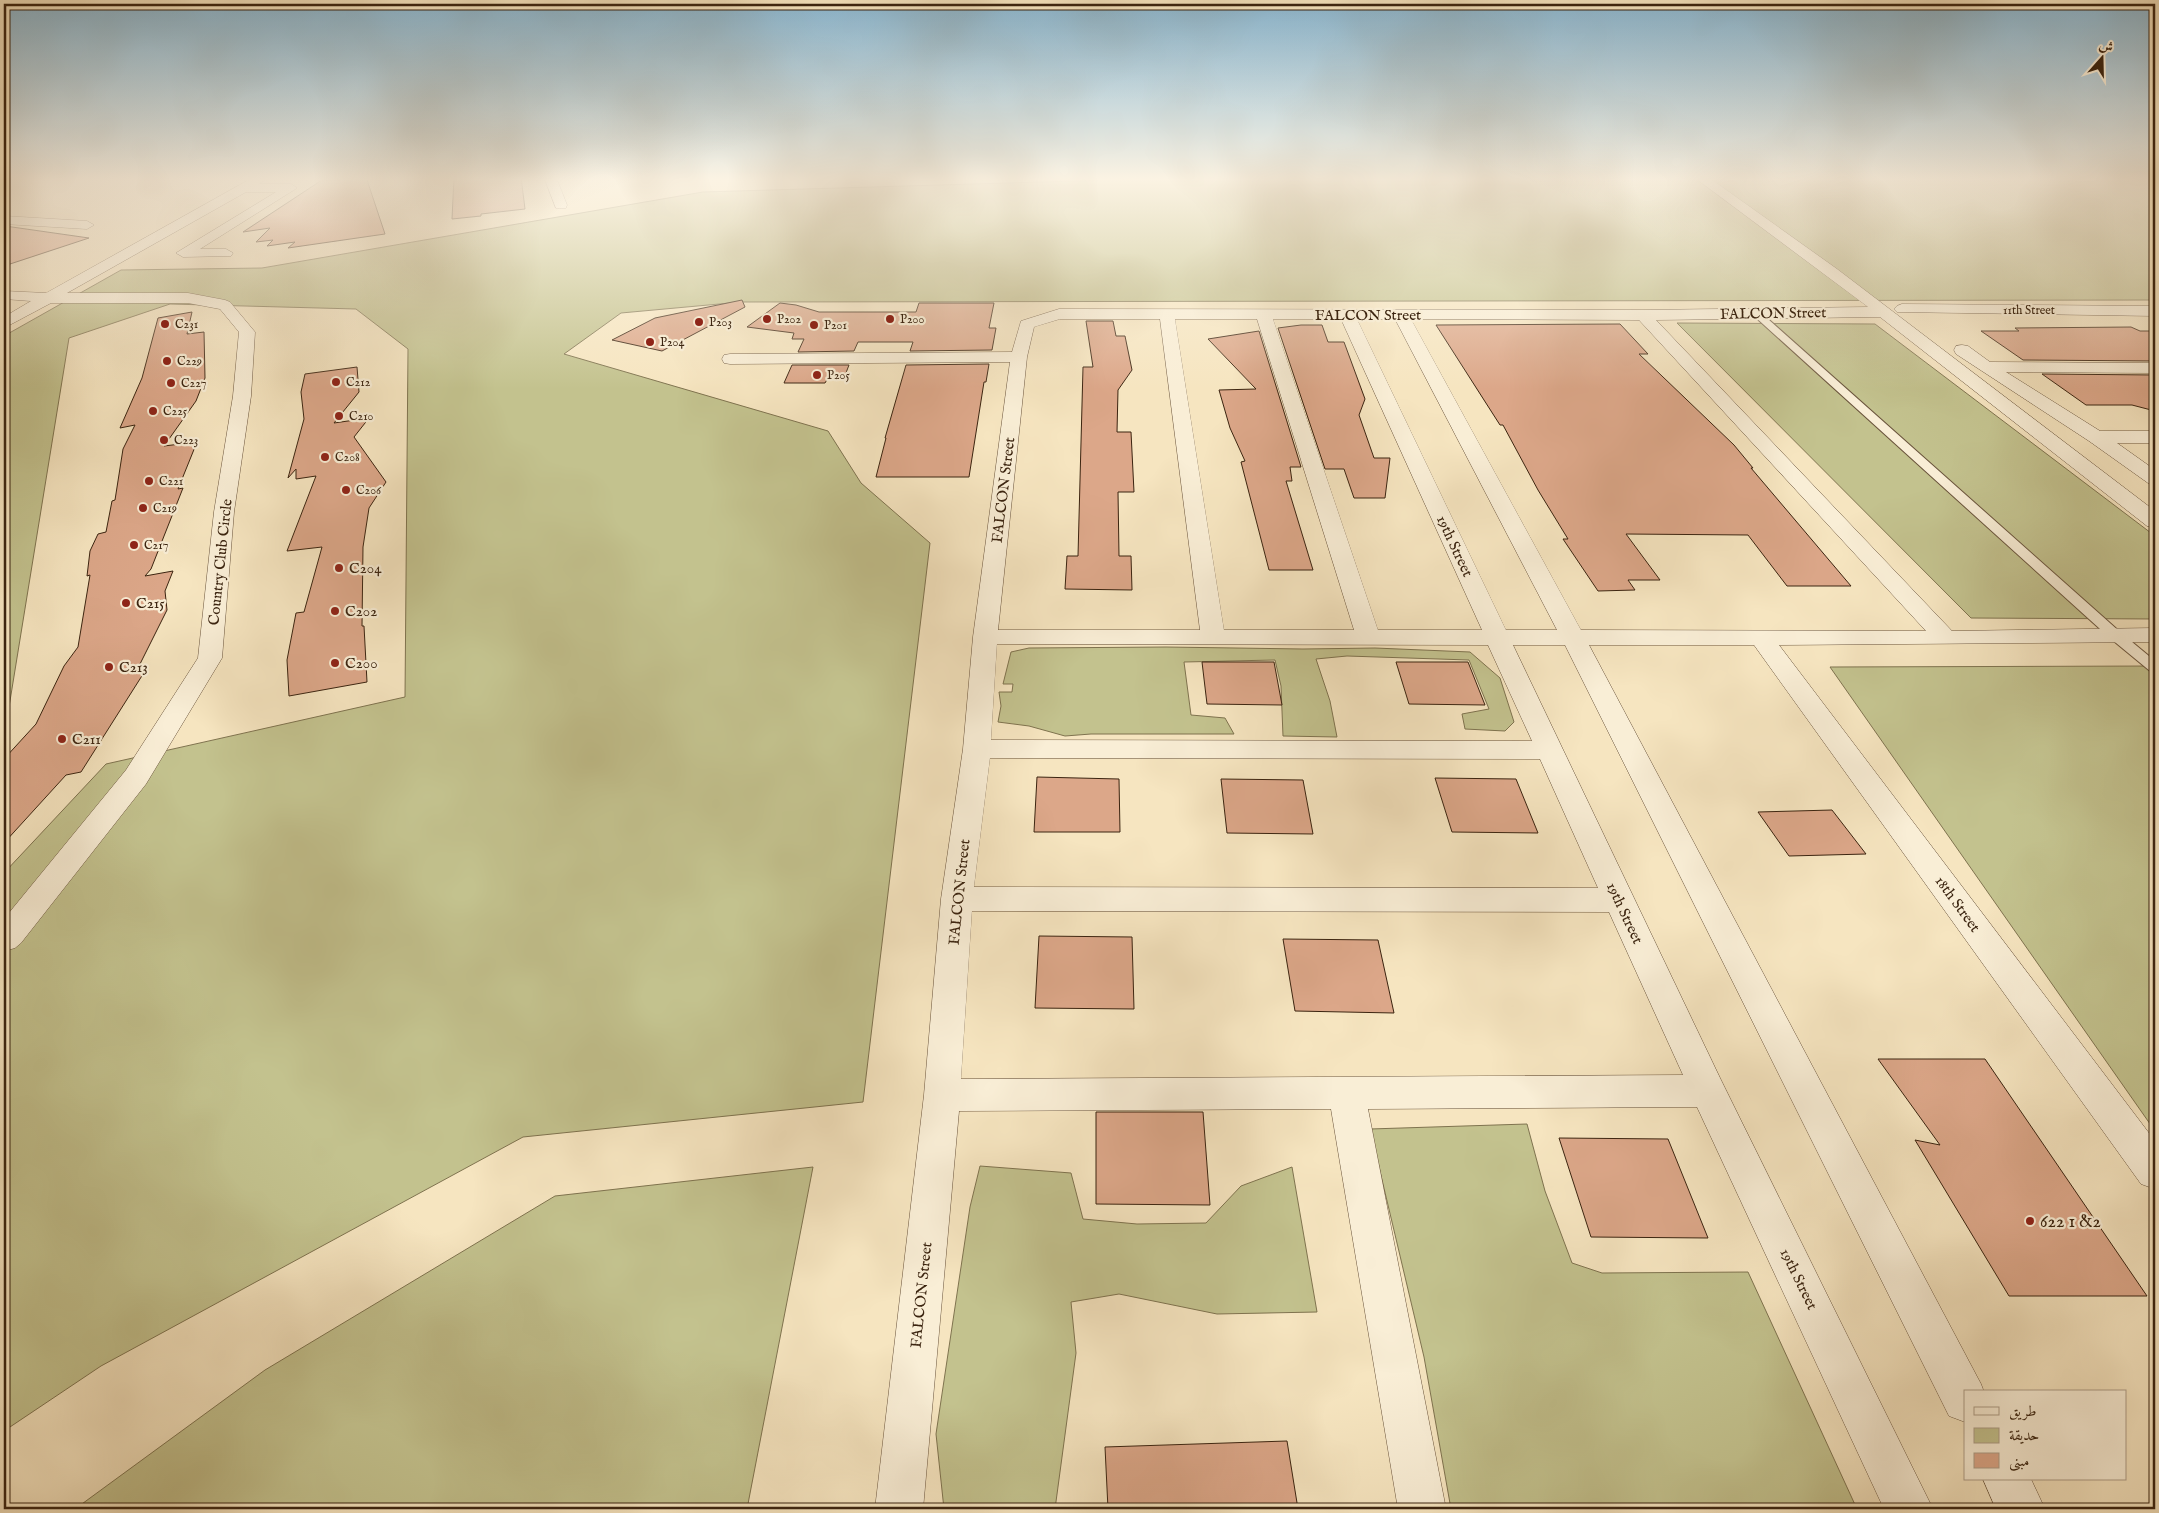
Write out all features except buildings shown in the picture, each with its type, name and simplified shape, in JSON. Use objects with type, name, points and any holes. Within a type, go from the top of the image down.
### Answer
[{"type":"street","points":[[4,307],[118,248]]},
{"type":"street","points":[[4,323],[134,248]]},
{"type":"street","points":[[192,248],[183,253],[226,253]]},
{"type":"street","points":[[1798,248],[1832,272],[1901,313],[2096,436],[2155,479]]},
{"type":"street","points":[[1812,248],[1901,313],[2155,520]]},
{"type":"street","name":"Country Club Circle","points":[[4,295],[48,298],[188,298],[225,305],[248,332],[242,396],[224,512],[210,658],[136,776],[10,934],[4,939]]},
{"type":"street","name":"11th Street","points":[[1901,313],[2155,311]]},
{"type":"street","points":[[1901,313],[2155,318]]},
{"type":"street","name":"FALCON Street","points":[[899,1509],[942,1095],[957,899],[977,749],[985,636],[1018,358],[1028,324],[1059,314],[1643,315],[1901,313]]},
{"type":"street","points":[[1166,315],[1212,637]]},
{"type":"street","points":[[1264,315],[1368,637]]},
{"type":"street","name":"19th Street","points":[[1347,315],[1708,1091],[1909,1509]]},
{"type":"street","points":[[1402,315],[1573,637],[1964,1398]]},
{"type":"street","points":[[1643,315],[1946,638]]},
{"type":"street","points":[[730,359],[1018,358]]},
{"type":"street","points":[[1986,368],[2155,368]]},
{"type":"street","points":[[2096,436],[2155,437]]},
{"type":"street","points":[[985,636],[1946,638],[2155,635]]},
{"type":"street","name":"18th Street","points":[[1761,638],[2155,1171]]},
{"type":"street","points":[[977,749],[1550,750]]},
{"type":"street","points":[[957,899],[1619,900]]},
{"type":"street","points":[[942,1095],[1708,1091]]},
{"type":"street","points":[[1347,1093],[1422,1509]]},
{"type":"street","points":[[2006,1480],[2021,1509]]},
{"type":"lane","points":[[1756,313],[2115,635],[2155,668]]},
{"type":"green space","points":[[380,248],[2155,248],[2155,300],[741,302],[621,313],[564,354],[828,431],[861,483],[930,543],[863,1102],[523,1137],[101,1366],[4,1431],[4,873],[106,764],[405,697],[408,349],[356,309],[170,304],[69,338],[9,707],[4,711],[4,336],[121,270],[262,268]]},
{"type":"green space","points":[[1677,323],[1875,324],[2155,536],[2155,619],[1971,618]]},
{"type":"green space","points":[[1029,648],[1375,648],[1470,652],[1500,678],[1514,722],[1505,731],[1465,729],[1462,714],[1489,709],[1469,660],[1347,656],[1316,659],[1330,701],[1337,737],[1283,736],[1281,686],[1275,660],[1184,662],[1191,715],[1225,718],[1234,734],[1091,734],[1065,736],[1029,726],[998,722],[1001,706],[999,692],[1012,692],[1013,684],[1003,684],[1011,652]]},
{"type":"green space","points":[[2155,666],[2155,1131],[1830,667]]},
{"type":"green space","points":[[1527,1124],[1545,1191],[1572,1263],[1602,1273],[1748,1272],[1857,1509],[1451,1509],[1424,1357],[1370,1129]]},
{"type":"green space","points":[[980,1166],[1071,1173],[1083,1219],[1137,1224],[1206,1223],[1241,1186],[1292,1167],[1317,1312],[1217,1314],[1119,1294],[1071,1302],[1076,1353],[1055,1509],[944,1509],[936,1434],[970,1207]]},
{"type":"green space","points":[[813,1167],[747,1509],[75,1509],[265,1370],[555,1196]]},
{"type":"place","name":"P202","points":[[767,319]]},
{"type":"place","name":"P200","points":[[890,319]]},
{"type":"place","name":"P203","points":[[699,322]]},
{"type":"place","name":"C231","points":[[165,324]]},
{"type":"place","name":"P201","points":[[814,325]]},
{"type":"place","name":"P204","points":[[650,342]]},
{"type":"place","name":"C229","points":[[167,361]]},
{"type":"place","name":"P205","points":[[817,375]]},
{"type":"place","name":"C212","points":[[336,382]]},
{"type":"place","name":"C227","points":[[171,383]]},
{"type":"place","name":"C225","points":[[153,411]]},
{"type":"place","name":"C210","points":[[339,416]]},
{"type":"place","name":"C223","points":[[164,440]]},
{"type":"place","name":"C208","points":[[325,457]]},
{"type":"place","name":"C221","points":[[149,481]]},
{"type":"place","name":"C206","points":[[346,490]]},
{"type":"place","name":"C219","points":[[143,508]]},
{"type":"place","name":"C217","points":[[134,545]]},
{"type":"place","name":"C204","points":[[339,568]]},
{"type":"place","name":"C215","points":[[126,603]]},
{"type":"place","name":"C202","points":[[335,611]]},
{"type":"place","name":"C200","points":[[335,663]]},
{"type":"place","name":"C213","points":[[109,667]]},
{"type":"place","name":"C211","points":[[62,739]]},
{"type":"place","name":"622 1 &2","points":[[2030,1221]]}]
